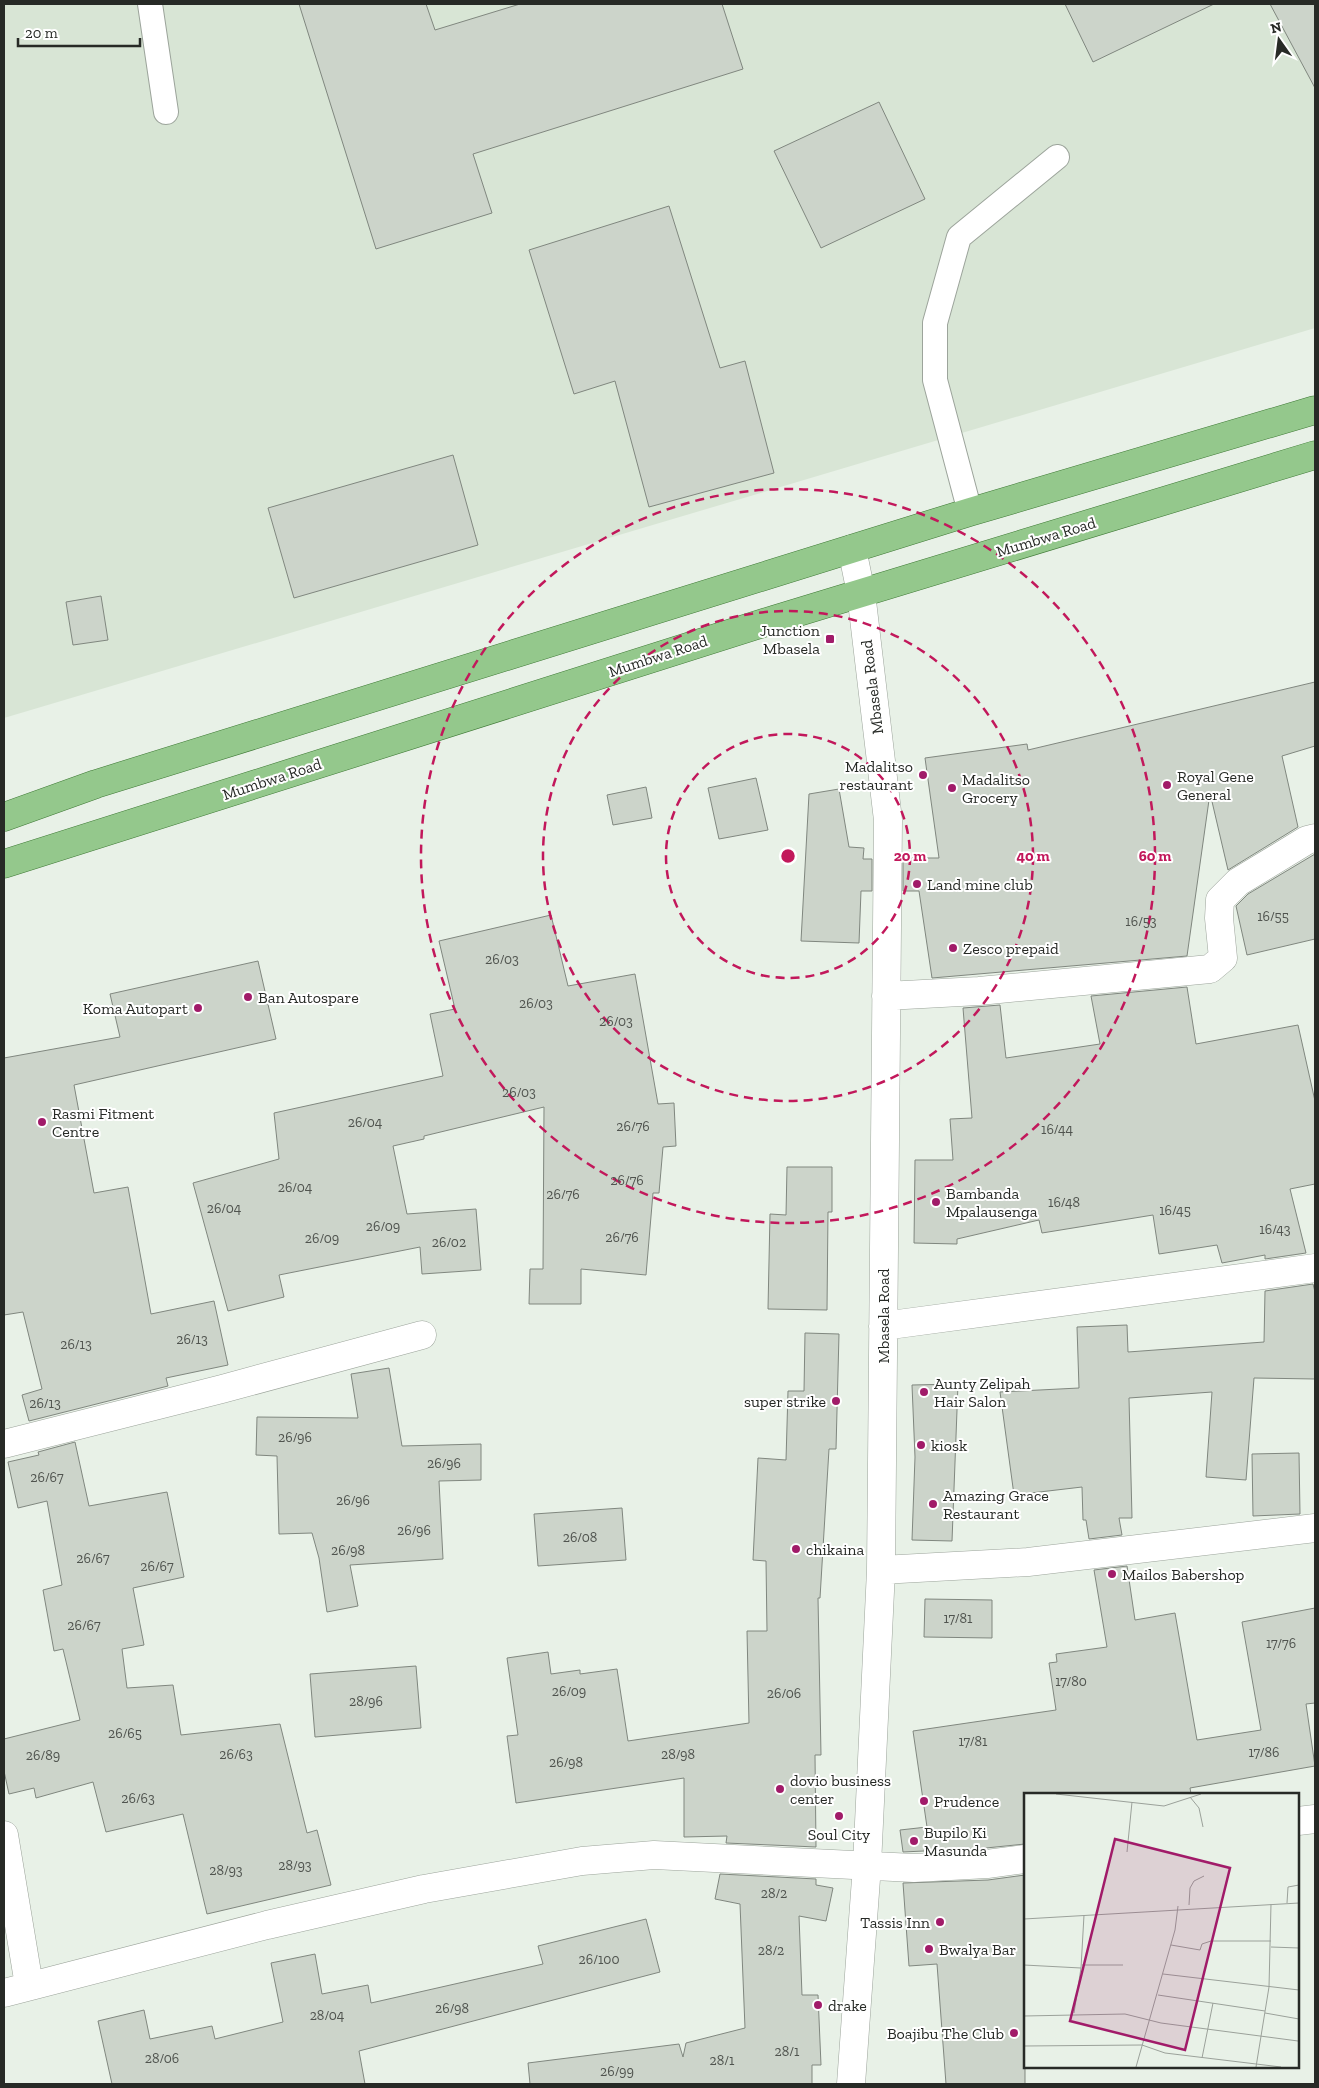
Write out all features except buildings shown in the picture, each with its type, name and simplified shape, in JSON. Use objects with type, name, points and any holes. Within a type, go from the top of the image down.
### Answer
[{"type":"main road","points":[[4,816],[96,784],[970,512],[1315,410]]},
{"type":"main road","name":"Mumbwa Road","points":[[4,864],[861,593],[1315,455]]},
{"type":"street","name":"Mbasela Road","points":[[851,2084],[867,1865],[881,1570],[888,820],[861,593],[852,549]]},
{"type":"street","points":[[886,996],[979,991],[1210,969],[1223,958],[1219,918],[1220,900],[1238,882],[1307,840],[1315,838]]},
{"type":"street","points":[[883,1326],[1315,1268]]},
{"type":"street","points":[[4,1444],[213,1392],[422,1334]]},
{"type":"street","points":[[881,1570],[1028,1562],[1315,1528]]},
{"type":"street","points":[[1299,1821],[1315,1818]]},
{"type":"street","points":[[4,1835],[16,1989],[267,1925],[415,1891],[582,1861],[654,1855],[914,1868],[987,1864],[1024,1859]]},
{"type":"lane","points":[[150,4],[166,112]]},
{"type":"lane","points":[[970,512],[935,380],[935,322],[959,237],[1057,157]]},
{"type":"shaded area","points":[[4,4],[1315,4],[1315,328],[4,718]]},
{"type":"place","name":"Junction Mbasela","points":[[830,639]]},
{"type":"place","name":"Madalitso restaurant","points":[[923,775]]},
{"type":"place","name":"Royal Gene General","points":[[1167,785]]},
{"type":"place","name":"Madalitso Grocery","points":[[952,788]]},
{"type":"place","name":"Land mine club","points":[[917,884]]},
{"type":"place","name":"Zesco prepaid","points":[[953,948]]},
{"type":"place","name":"Ban Autospare","points":[[248,997]]},
{"type":"place","name":"Koma Autopart","points":[[198,1008]]},
{"type":"place","name":"Rasmi Fitment Centre","points":[[42,1122]]},
{"type":"place","name":"Bambanda Mpalausenga","points":[[936,1202]]},
{"type":"place","name":"Aunty Zelipah Hair Salon","points":[[924,1392]]},
{"type":"place","name":"super strike","points":[[836,1401]]},
{"type":"place","name":"kiosk","points":[[921,1445]]},
{"type":"place","name":"Amazing Grace Restaurant","points":[[933,1504]]},
{"type":"place","name":"chikaina","points":[[796,1549]]},
{"type":"place","name":"Mailos Babershop","points":[[1112,1574]]},
{"type":"place","name":"dovio business center","points":[[780,1789]]},
{"type":"place","name":"Prudence","points":[[924,1801]]},
{"type":"place","name":"Soul City","points":[[839,1816]]},
{"type":"place","name":"Bupilo Ki Masunda","points":[[914,1841]]},
{"type":"place","name":"Tassis Inn","points":[[940,1922]]},
{"type":"place","name":"Bwalya Bar","points":[[929,1949]]},
{"type":"place","name":"drake","points":[[818,2005]]},
{"type":"place","name":"Boajibu The Club","points":[[1014,2033]]}]
